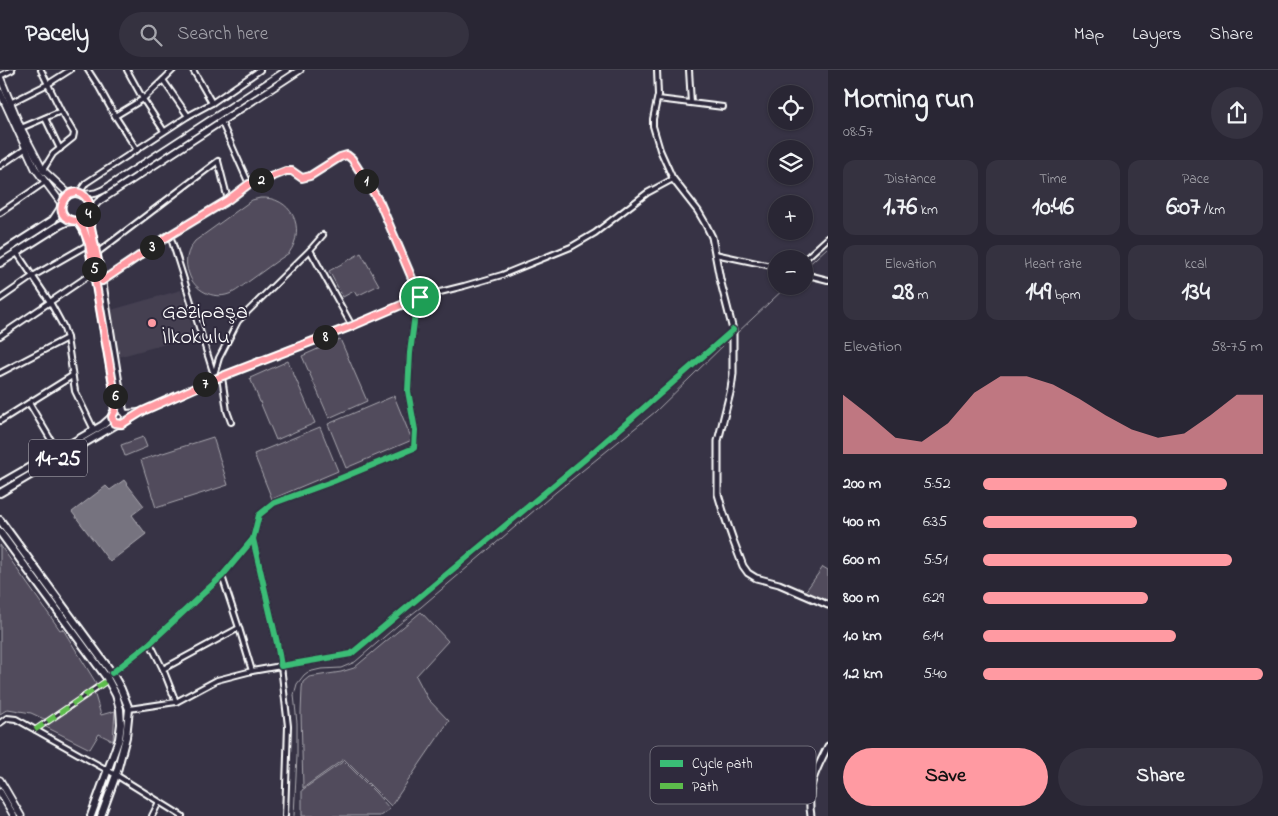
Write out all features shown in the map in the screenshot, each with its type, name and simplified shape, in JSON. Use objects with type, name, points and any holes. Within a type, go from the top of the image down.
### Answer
[{"type":"main road","points":[[0,254],[53,220],[63,199],[68,194],[74,192],[81,194],[96,193],[103,190],[287,70]]},
{"type":"main road","points":[[0,263],[60,225],[83,219],[98,202],[300,70]]},
{"type":"main road","points":[[0,77],[5,104],[21,128],[43,170],[68,194]]},
{"type":"main road","points":[[0,92],[35,168],[61,206],[64,216],[76,221],[83,228],[89,244],[114,389],[113,414]]},
{"type":"main road","points":[[81,194],[89,202],[88,213],[97,253],[126,418],[120,423]]},
{"type":"main road","points":[[113,414],[118,410],[124,412]]},
{"type":"main road","name":"14-25","points":[[113,414],[113,421],[120,423]]},
{"type":"main road","name":"14-25","points":[[0,484],[103,425],[113,414]]},
{"type":"main road","name":"14-25","points":[[0,493],[120,423]]},
{"type":"main road","points":[[0,520],[112,673],[129,709],[126,737],[116,774],[101,816]]},
{"type":"main road","points":[[0,532],[108,680],[116,695],[120,709],[119,739],[91,816]]},
{"type":"main road","points":[[0,780],[21,816]]},
{"type":"main road","points":[[0,792],[14,816]]},
{"type":"street","points":[[0,77],[12,70]]},
{"type":"street","points":[[41,70],[74,133],[73,138],[53,154],[43,170]]},
{"type":"street","points":[[5,104],[48,84],[70,70]]},
{"type":"street","points":[[88,70],[137,150]]},
{"type":"street","points":[[127,70],[164,131]]},
{"type":"street","points":[[115,116],[143,99],[173,70]]},
{"type":"street","points":[[193,70],[212,103]]},
{"type":"street","points":[[81,194],[86,183],[164,131],[212,103],[260,70]]},
{"type":"street","points":[[657,70],[659,86],[653,119],[654,134],[672,179],[698,210],[712,237],[733,330],[731,389],[718,441],[718,494],[723,512],[748,573],[756,578],[828,604]]},
{"type":"street","points":[[689,70],[691,103]]},
{"type":"street","points":[[164,80],[188,116]]},
{"type":"street","points":[[658,98],[723,107]]},
{"type":"street","points":[[21,128],[61,111]]},
{"type":"street","points":[[45,118],[60,149]]},
{"type":"street","points":[[221,121],[249,184]]},
{"type":"street","points":[[0,166],[25,149]]},
{"type":"street","points":[[102,281],[170,235],[228,200],[249,184],[286,171],[292,171],[302,178],[306,178],[340,157],[347,155],[380,203],[420,297],[415,314],[410,353],[408,391],[415,430],[414,448],[274,503],[259,515],[253,539],[222,576],[150,643],[112,673]]},
{"type":"street","points":[[97,253],[218,161],[228,200]]},
{"type":"street","points":[[120,423],[215,377],[222,376],[352,326],[420,297],[502,275],[571,247],[595,233],[647,193],[672,179]]},
{"type":"street","points":[[0,213],[45,182]]},
{"type":"street","points":[[170,235],[215,377]]},
{"type":"street","points":[[215,377],[219,358],[238,321],[323,235]]},
{"type":"street","points":[[813,252],[828,238]]},
{"type":"street","points":[[0,298],[33,276],[89,244]]},
{"type":"street","points":[[310,250],[352,326]]},
{"type":"street","points":[[17,253],[50,302],[63,326],[67,338],[75,391],[94,430]]},
{"type":"street","points":[[715,254],[768,265]]},
{"type":"street","points":[[0,336],[94,272]]},
{"type":"street","points":[[813,276],[828,280]]},
{"type":"street","points":[[129,709],[176,702],[217,680],[252,671],[351,654],[584,460],[733,330]]},
{"type":"street","points":[[0,374],[67,338]]},
{"type":"street","points":[[0,420],[72,376]]},
{"type":"street","points":[[222,376],[231,422]]},
{"type":"street","points":[[29,403],[57,450]]},
{"type":"street","points":[[124,412],[143,411]]},
{"type":"street","points":[[253,539],[281,666],[288,726],[286,816]]},
{"type":"street","points":[[222,576],[240,628],[252,671]]},
{"type":"street","points":[[163,669],[240,628]]},
{"type":"street","points":[[150,643],[176,702]]},
{"type":"street","points":[[35,730],[108,680]]},
{"type":"street","points":[[0,723],[8,718],[16,719],[116,774],[182,816]]},
{"type":"street","points":[[816,770],[828,746]]},
{"type":"street","points":[[152,816],[160,802]]},
{"type":"shaded area","points":[[260,198],[280,202],[293,215],[296,224],[296,234],[289,253],[232,293],[217,296],[200,289],[191,280],[187,270],[187,257],[192,245],[252,200]]},
{"type":"shaded area","points":[[361,253],[379,285],[357,296],[354,291],[343,297],[329,271]]},
{"type":"shaded area","name":"Gazipaşa İlkokulu","points":[[181,290],[195,336],[118,357],[111,310]]},
{"type":"shaded area","points":[[340,339],[367,401],[329,418],[302,356]]},
{"type":"shaded area","points":[[288,361],[315,423],[276,440],[250,378]]},
{"type":"shaded area","points":[[394,396],[412,440],[346,468],[328,424]]},
{"type":"shaded area","points":[[320,427],[338,471],[272,499],[254,454]]},
{"type":"shaded area","points":[[143,437],[147,447],[125,456],[121,445]]},
{"type":"shaded area","points":[[213,437],[228,485],[156,508],[141,460]]},
{"type":"shaded area","points":[[124,480],[144,506],[132,515],[146,534],[110,562],[72,512],[106,486],[110,490]]},
{"type":"shaded area","points":[[0,545],[60,630],[64,631],[98,686],[48,719],[31,713],[8,709],[0,714]]},
{"type":"shaded area","points":[[823,567],[828,570],[828,601],[805,592]]},
{"type":"shaded area","points":[[421,612],[448,641],[416,676],[428,699],[449,721],[391,806],[344,759],[303,788],[301,713],[303,682],[309,677],[354,668]]},
{"type":"shaded area","points":[[94,692],[101,715],[115,711],[113,741],[99,734],[90,749],[44,726]]},
{"type":"shaded area","points":[[344,761],[390,809],[380,816],[302,816],[302,790]]},
{"type":"waterway","points":[[813,261],[828,247]]},
{"type":"waterway","points":[[736,334],[777,295]]},
{"type":"waterway","points":[[294,816],[297,756],[297,723],[294,695],[297,684],[304,675],[321,669],[341,668],[355,662],[556,492],[655,412],[729,340]]},
{"type":"marked path","points":[[35,730],[108,680]]},
{"type":"cycle path","points":[[102,281],[170,235],[228,200],[249,184],[286,171],[292,171],[302,178],[310,176],[340,157],[347,155],[352,159],[380,203],[420,297],[415,314],[410,353],[408,391],[415,430],[414,448],[274,503],[259,515],[253,539],[222,576],[150,643],[112,673]]},
{"type":"cycle path","points":[[253,539],[281,666],[351,654],[584,460],[733,330]]},
{"type":"place","name":"Gazipaşa İlkokulu","points":[[152,323]]},
{"type":"route","points":[[347,155],[352,159],[380,203],[420,297],[352,326],[215,379],[143,411],[122,424],[117,424],[114,423],[112,418],[115,411],[114,389],[89,244],[86,234],[78,221],[73,221],[64,216],[61,204],[66,196],[74,192],[83,195],[89,202],[88,214],[102,281],[170,235],[228,200],[249,184],[286,171],[292,171],[302,178],[306,178],[340,157],[347,155]]}]
